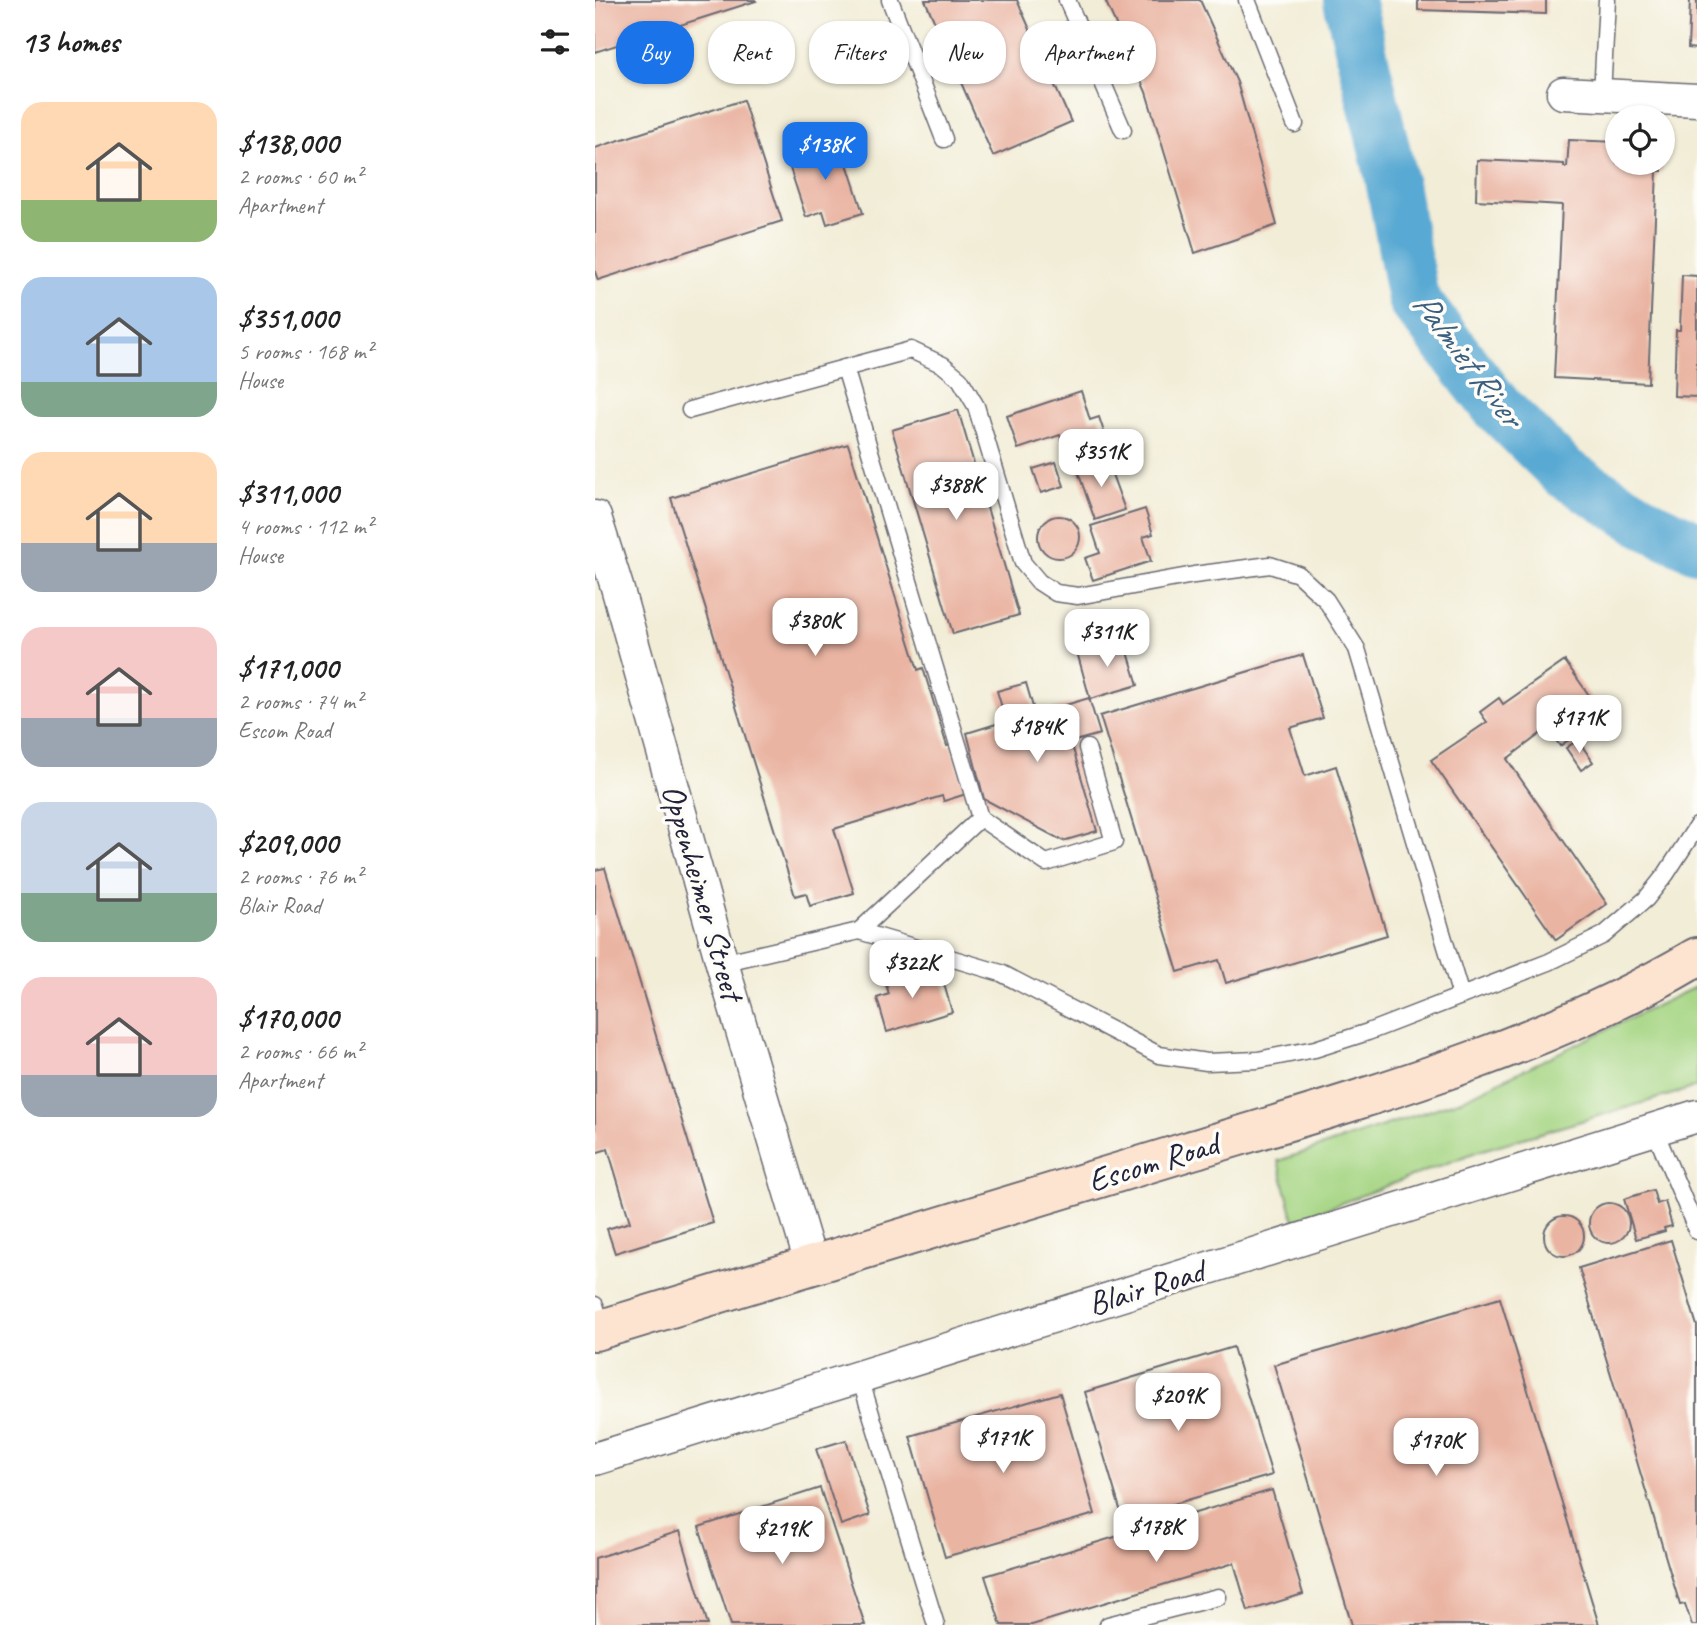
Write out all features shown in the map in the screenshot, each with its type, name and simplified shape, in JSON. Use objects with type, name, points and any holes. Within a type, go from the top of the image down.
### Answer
[{"type":"street","points":[[1563,93],[1697,100]]},
{"type":"street","name":"Oppenheimer Street","points":[[595,517],[812,1267]]},
{"type":"street","name":"Escom Road","points":[[598,1321],[812,1267],[1379,1093],[1532,1037],[1655,982],[1697,957]]},
{"type":"street","name":"Blair Road","points":[[595,1459],[1696,1117]]},
{"type":"lane","points":[[890,0],[944,139]]},
{"type":"lane","points":[[1067,0],[1123,130]]},
{"type":"lane","points":[[1247,0],[1295,124]]},
{"type":"lane","points":[[1602,95],[1607,0]]},
{"type":"lane","points":[[690,410],[911,350],[943,365],[960,379],[976,406],[1023,563],[1039,582],[1056,593],[1078,596],[1194,575],[1270,565],[1298,574],[1326,600],[1357,649],[1461,996]]},
{"type":"lane","points":[[845,368],[981,818],[1046,863],[1114,842],[1087,748]]},
{"type":"lane","points":[[859,931],[981,818]]},
{"type":"lane","points":[[722,963],[859,931],[1001,973],[1159,1055],[1206,1062],[1258,1060],[1315,1049],[1369,1032],[1549,962],[1604,935],[1646,899],[1697,826]]},
{"type":"lane","points":[[1654,1129],[1697,1231]]},
{"type":"lane","points":[[859,1375],[936,1625]]},
{"type":"lane","points":[[1108,1625],[1217,1597]]},
{"type":"green space","points":[[1697,986],[1697,1087],[1479,1151],[1294,1221],[1278,1161],[1461,1100]]},
{"type":"building","points":[[595,0],[756,1],[693,21],[616,21],[616,45],[595,52]]},
{"type":"building","points":[[925,0],[1017,0],[1026,21],[1020,21],[1020,84],[1054,84],[1071,122],[993,156],[962,84],[1006,84],[1006,21],[934,21]]},
{"type":"building","points":[[1105,0],[1200,0],[1237,82],[1277,225],[1195,253],[1142,84],[1156,84],[1156,21],[1114,21]]},
{"type":"building","points":[[1418,0],[1546,0],[1546,14],[1418,10]]},
{"type":"building","points":[[1690,0],[1697,0],[1697,49],[1688,48]]},
{"type":"building","points":[[743,100],[782,221],[598,280],[595,272],[595,148]]},
{"type":"building","points":[[839,139],[863,213],[827,224],[823,211],[806,217],[786,156]]},
{"type":"building","points":[[1569,140],[1605,142],[1605,175],[1657,175],[1648,383],[1554,378],[1562,205],[1476,200],[1477,160],[1564,164],[1564,167],[1567,167]]},
{"type":"building","points":[[1682,275],[1697,276],[1697,397],[1674,396],[1676,330],[1680,330]]},
{"type":"building","points":[[1081,391],[1090,420],[1099,417],[1107,441],[1098,444],[1102,454],[1070,465],[1060,435],[1018,449],[1007,416]]},
{"type":"building","points":[[958,410],[1019,615],[953,634],[892,430]]},
{"type":"building","points":[[848,444],[918,670],[923,668],[947,746],[951,745],[966,794],[944,801],[942,796],[834,829],[854,893],[810,906],[806,893],[795,896],[671,498]]},
{"type":"building","points":[[1106,458],[1125,510],[1095,520],[1077,469]]},
{"type":"building","points":[[1056,462],[1064,486],[1041,493],[1033,469]]},
{"type":"building","points":[[1145,509],[1153,534],[1143,537],[1151,561],[1093,580],[1085,558],[1100,553],[1091,526]]},
{"type":"building","points":[[1059,516],[1073,523],[1080,537],[1073,551],[1059,558],[1045,551],[1038,537],[1045,523]]},
{"type":"building","points":[[1124,639],[1138,685],[1090,699],[1077,652]]},
{"type":"building","points":[[1303,655],[1323,718],[1290,728],[1305,776],[1336,766],[1387,935],[1226,983],[1219,960],[1178,972],[1100,716]]},
{"type":"building","points":[[1565,661],[1603,715],[1560,746],[1548,728],[1507,759],[1607,904],[1556,940],[1431,760],[1487,722],[1480,712],[1499,698],[1503,704]]},
{"type":"building","points":[[1026,683],[1035,714],[1089,698],[1100,734],[1071,742],[1097,831],[1063,841],[984,799],[967,733],[1006,721],[997,691]]},
{"type":"building","points":[[1578,740],[1593,762],[1581,770],[1566,748]]},
{"type":"building","points":[[605,868],[713,1223],[615,1253],[607,1229],[630,1222],[608,1149],[595,1153],[595,870]]},
{"type":"building","points":[[910,967],[916,986],[942,977],[952,1012],[887,1032],[877,998],[889,994],[883,975]]},
{"type":"building","points":[[1653,1190],[1657,1204],[1665,1201],[1672,1226],[1664,1228],[1665,1231],[1636,1239],[1624,1199]]},
{"type":"building","points":[[1609,1203],[1617,1204],[1623,1209],[1628,1215],[1628,1231],[1623,1237],[1617,1242],[1609,1243],[1601,1242],[1595,1237],[1590,1231],[1589,1223],[1590,1215],[1595,1209],[1601,1204]]},
{"type":"building","points":[[1564,1216],[1572,1217],[1578,1222],[1583,1228],[1583,1244],[1578,1250],[1572,1255],[1564,1256],[1556,1255],[1550,1250],[1545,1244],[1544,1236],[1545,1228],[1550,1222],[1556,1217]]},
{"type":"building","points":[[1671,1240],[1697,1326],[1697,1625],[1692,1625],[1685,1604],[1680,1605],[1579,1268]]},
{"type":"building","points":[[1500,1298],[1599,1625],[1352,1625],[1274,1365]]},
{"type":"building","points":[[1233,1347],[1272,1475],[1123,1519],[1085,1392]]},
{"type":"building","points":[[1060,1393],[1095,1514],[945,1557],[910,1436]]},
{"type":"building","points":[[846,1440],[870,1515],[841,1525],[816,1449]]},
{"type":"building","points":[[820,1488],[865,1625],[731,1625],[699,1527]]},
{"type":"building","points":[[1272,1490],[1303,1594],[1248,1611],[1234,1563],[1032,1625],[1001,1625],[985,1576]]},
{"type":"building","points":[[680,1531],[708,1625],[595,1625],[595,1558]]},
{"type":"waterway","name":"Palmiet River","points":[[1349,0],[1390,174],[1413,299],[1496,406],[1563,472],[1653,527],[1697,547]]}]
